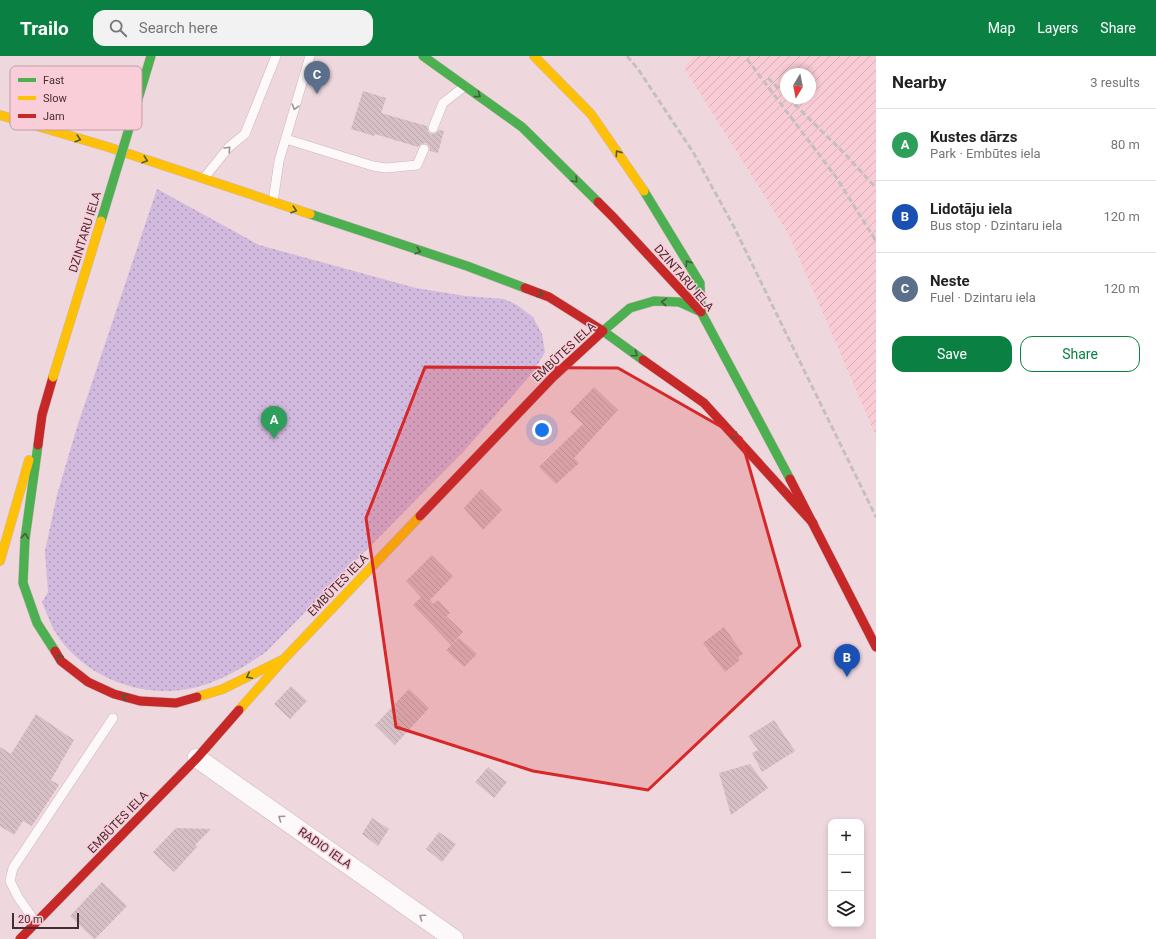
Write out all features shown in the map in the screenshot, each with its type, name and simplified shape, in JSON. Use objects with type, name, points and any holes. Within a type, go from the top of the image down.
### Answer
[{"type":"main road","name":"DZINTARU IELA","points":[[142,85],[151,56]]},
{"type":"main road","name":"DZINTARU IELA","points":[[423,56],[522,127],[614,218],[701,312],[813,523],[876,647]]},
{"type":"main road","points":[[534,56],[590,114],[638,182],[700,283],[701,312]]},
{"type":"main road","points":[[0,115],[10,118]]},
{"type":"main road","points":[[49,130],[467,266],[549,297],[603,331],[704,403],[813,523]]},
{"type":"main road","name":"DZINTARU IELA","points":[[42,415],[128,130]]},
{"type":"main road","name":"EMBŪTES IELA","points":[[20,939],[197,758],[284,659],[553,377],[630,308],[654,301],[679,302],[701,312]]},
{"type":"main road","points":[[42,415],[25,538],[23,583],[37,623],[61,661],[88,682],[114,694],[140,701],[176,703],[222,689],[284,659]]},
{"type":"main road","points":[[0,561],[42,415]]},
{"type":"street","name":"RADIO IELA","points":[[197,758],[454,939]]},
{"type":"lane","points":[[203,180],[228,147],[245,134],[276,56]]},
{"type":"lane","points":[[273,203],[279,161],[310,56]]},
{"type":"lane","points":[[433,128],[443,103],[465,86]]},
{"type":"lane","points":[[286,139],[373,166],[386,168],[417,165],[424,149]]},
{"type":"lane","points":[[36,923],[18,897],[10,881],[13,868],[113,718]]},
{"type":"highlighted area","points":[[425,367],[618,368],[741,438],[800,646],[648,790],[533,771],[396,727],[366,518]]},
{"type":"shaded area","points":[[694,56],[876,56],[876,436],[789,235],[684,68]]},
{"type":"shaded area","points":[[157,189],[259,245],[416,288],[465,296],[504,299],[517,305],[533,317],[542,334],[545,352],[534,371],[464,451],[266,652],[213,682],[193,688],[173,691],[133,687],[114,681],[96,672],[80,660],[66,646],[54,630],[42,602],[48,592],[45,551],[57,495],[77,427]]},
{"type":"building","points":[[363,91],[386,98],[381,113],[427,126],[428,131],[431,134],[436,133],[439,130],[444,131],[438,153],[430,151],[429,146],[426,143],[421,144],[418,147],[375,134],[374,136],[351,129]]},
{"type":"building","points":[[594,387],[618,410],[574,458],[579,463],[556,484],[539,467],[583,424],[570,412]]},
{"type":"building","points":[[481,489],[502,510],[483,530],[464,508]]},
{"type":"building","points":[[432,555],[453,576],[430,600],[433,604],[438,600],[450,613],[446,616],[463,632],[451,645],[413,605],[421,597],[406,581]]},
{"type":"building","points":[[724,627],[743,654],[738,657],[740,660],[725,672],[703,643]]},
{"type":"building","points":[[459,638],[477,654],[464,667],[446,650]]},
{"type":"building","points":[[291,686],[307,701],[290,719],[274,704]]},
{"type":"building","points":[[409,689],[429,708],[395,745],[375,725]]},
{"type":"building","points":[[36,714],[74,740],[51,780],[59,785],[32,826],[23,821],[14,835],[0,826],[0,747],[11,754]]},
{"type":"building","points":[[774,720],[795,751],[762,772],[752,753],[758,750],[748,736]]},
{"type":"building","points":[[750,764],[768,788],[731,815],[719,773]]},
{"type":"building","points":[[488,767],[507,782],[494,798],[475,782]]},
{"type":"building","points":[[372,818],[389,829],[378,846],[362,834]]},
{"type":"building","points":[[176,828],[211,829],[195,845],[197,847],[174,872],[153,852]]},
{"type":"building","points":[[439,832],[456,844],[442,862],[426,849]]},
{"type":"building","points":[[102,882],[127,906],[94,939],[70,916]]},
{"type":"railway","points":[[627,56],[638,69],[693,152],[734,227],[876,517]]},
{"type":"railway","points":[[747,59],[836,177],[876,241]]},
{"type":"railway","points":[[768,78],[780,90]]},
{"type":"railway","points":[[794,104],[844,153],[876,188]]},
{"type":"traffic: fast","points":[[142,86],[151,56]]},
{"type":"traffic: fast","points":[[423,56],[522,127],[598,202]]},
{"type":"traffic: fast","points":[[101,221],[129,130]]},
{"type":"traffic: fast","points":[[644,191],[700,283],[701,312]]},
{"type":"traffic: fast","points":[[310,214],[467,266],[525,288]]},
{"type":"traffic: fast","points":[[643,360],[603,331],[630,308],[654,301],[679,302],[701,312],[790,479]]},
{"type":"traffic: fast","points":[[38,445],[25,539],[23,583],[37,623],[55,651]]},
{"type":"traffic: slow","points":[[534,56],[591,114],[644,191]]},
{"type":"traffic: slow","points":[[0,115],[10,118]]},
{"type":"traffic: slow","points":[[51,130],[108,147],[310,214]]},
{"type":"traffic: slow","points":[[53,377],[101,221]]},
{"type":"traffic: slow","points":[[0,561],[29,460]]},
{"type":"traffic: slow","points":[[197,697],[223,689],[284,659],[420,516]]},
{"type":"traffic: slow","points":[[239,710],[284,659]]},
{"type":"traffic: jam","points":[[598,202],[701,312]]},
{"type":"traffic: jam","points":[[420,516],[553,377],[603,331],[549,297],[525,288]]},
{"type":"traffic: jam","points":[[643,360],[704,403],[813,523]]},
{"type":"traffic: jam","points":[[38,445],[42,415],[53,377]]},
{"type":"traffic: jam","points":[[790,479],[876,647]]},
{"type":"traffic: jam","points":[[55,651],[61,661],[88,682],[114,694],[140,701],[176,703],[197,697]]},
{"type":"traffic: jam","points":[[20,939],[197,758],[239,710]]},
{"type":"place","name":"Neste","points":[[317,94]]},
{"type":"place","name":"Kustes dārzs","points":[[274,439]]},
{"type":"place","name":"Lidotāju iela","points":[[847,677]]}]
